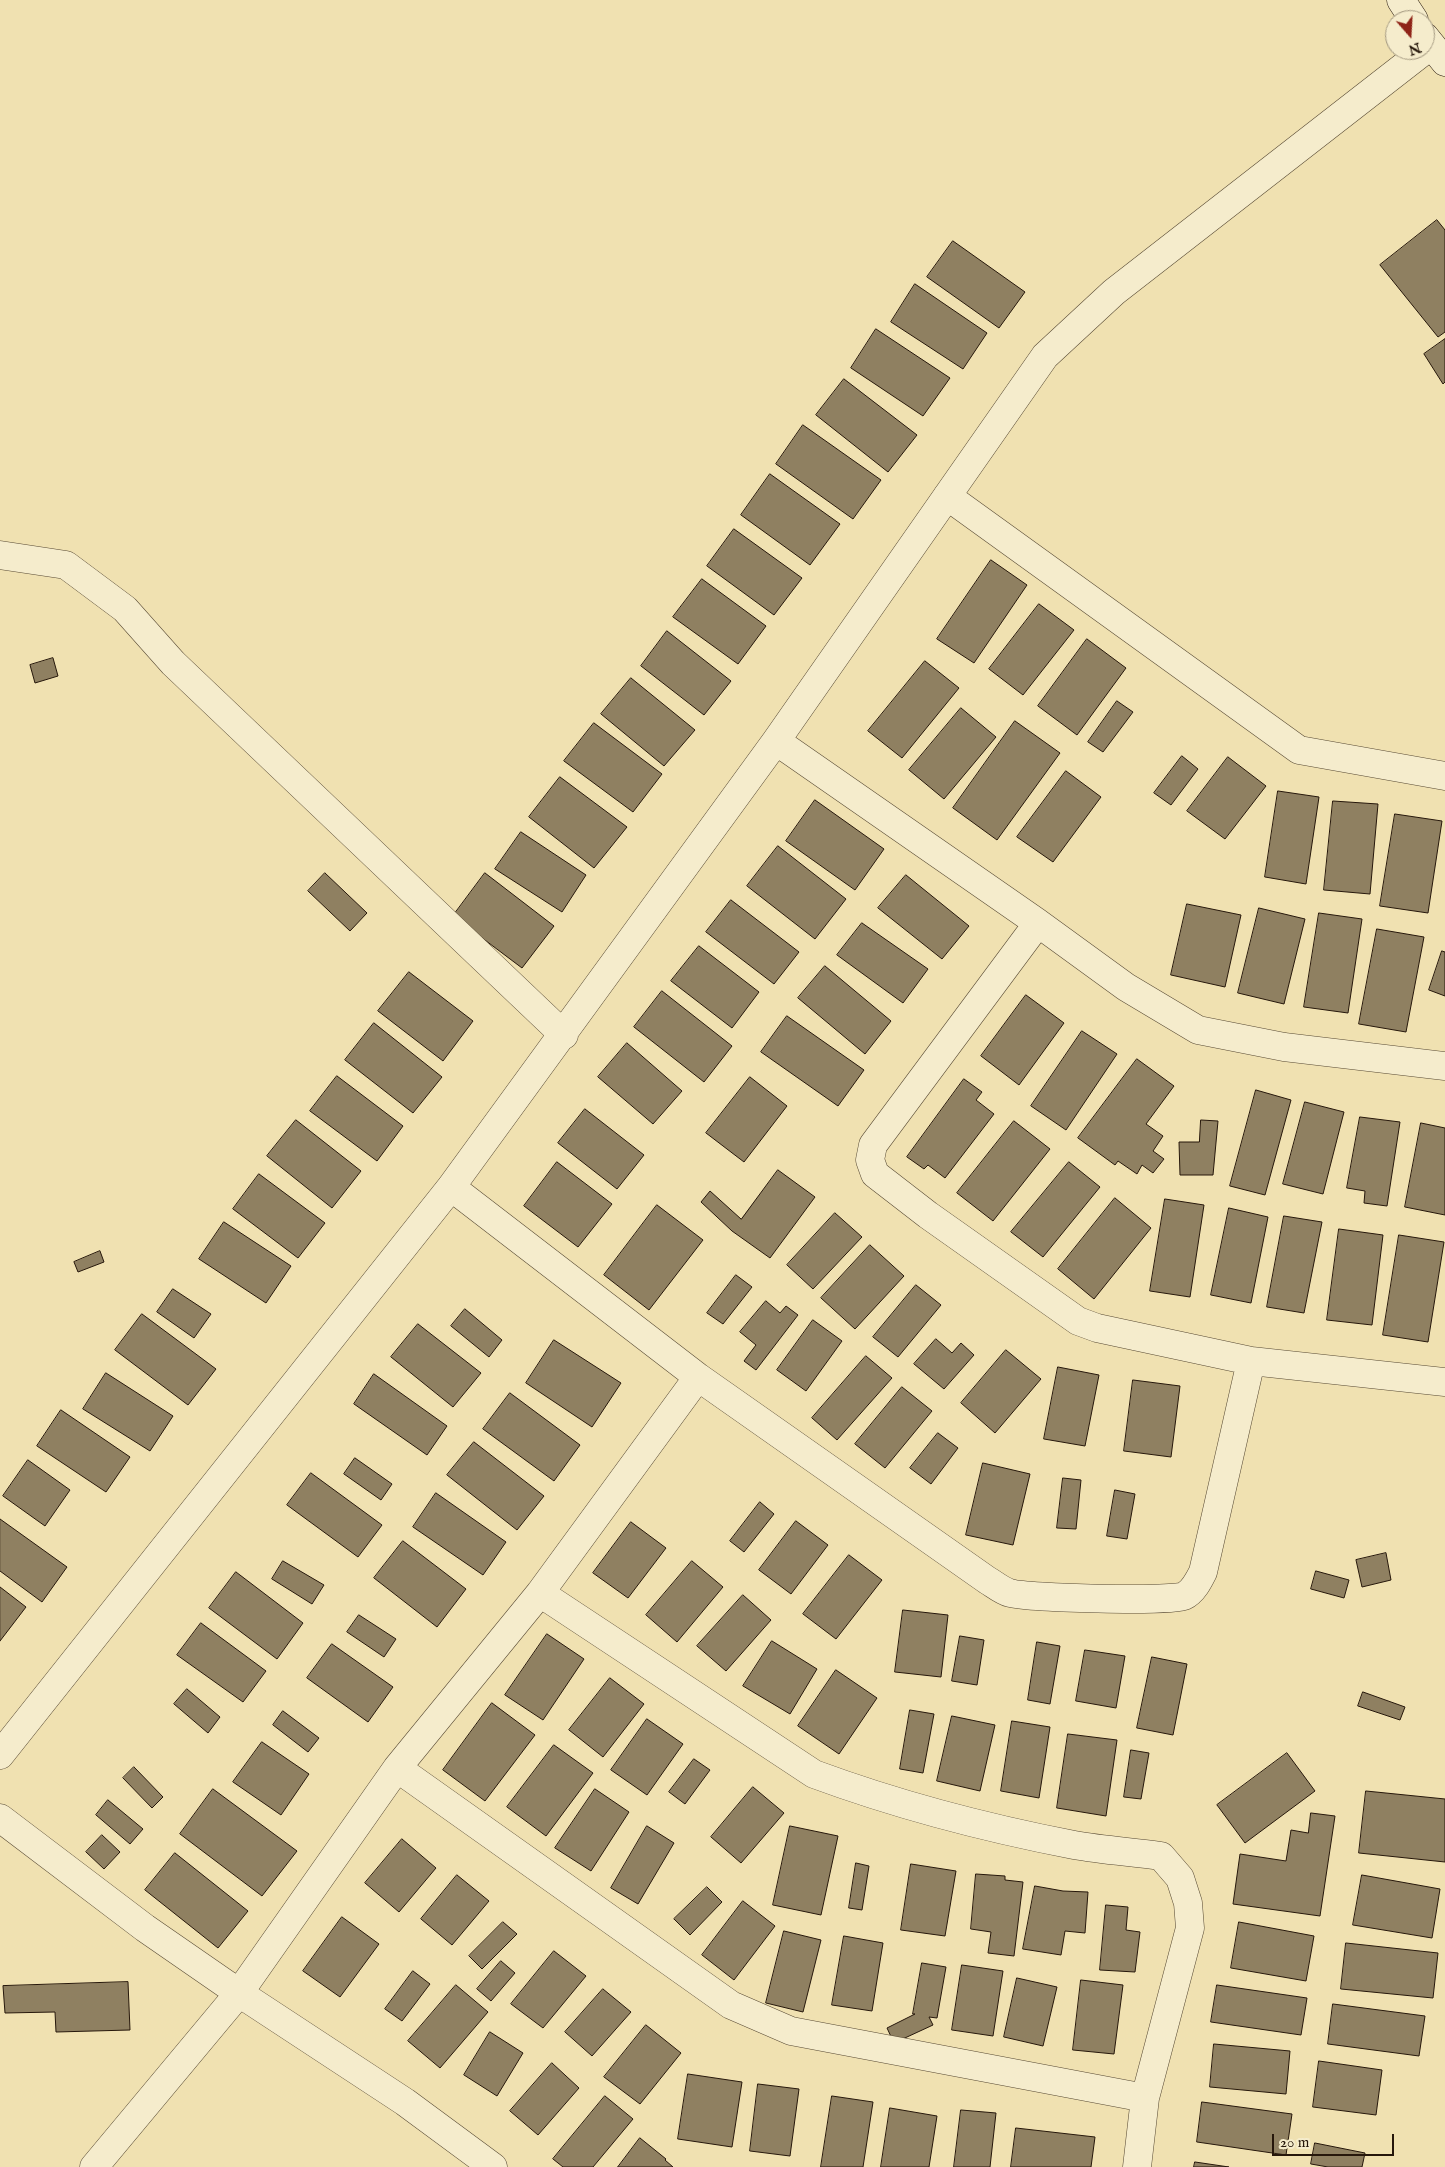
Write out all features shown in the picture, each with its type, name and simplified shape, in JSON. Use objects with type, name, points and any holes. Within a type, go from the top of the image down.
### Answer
[{"type":"street","points":[[0,1755],[451,1187],[564,1035],[776,741],[1045,356],[1114,292],[1416,60]]},
{"type":"street","points":[[947,496],[1299,750],[1445,776]]},
{"type":"street","points":[[0,555],[66,565],[126,609],[173,663],[564,1035]]},
{"type":"street","points":[[776,741],[1038,923],[1126,987],[1198,1030],[1284,1047],[1445,1066]]},
{"type":"street","points":[[1038,923],[873,1145],[870,1160],[875,1174],[928,1215],[1078,1321],[1097,1328],[1250,1361],[1445,1382]]},
{"type":"street","points":[[451,1187],[698,1377],[979,1574],[1010,1593],[1156,1599],[1184,1596],[1196,1585],[1202,1572],[1250,1361]]},
{"type":"street","points":[[94,2167],[239,1994],[397,1768],[540,1593],[698,1377]]},
{"type":"street","points":[[540,1593],[814,1774],[861,1791],[938,1814],[1075,1845],[1161,1856],[1180,1878],[1188,1903],[1190,1928],[1145,2098],[1137,2167]]},
{"type":"street","points":[[397,1768],[730,2005],[767,2022],[791,2031],[1145,2098]]},
{"type":"street","points":[[0,1818],[145,1928],[239,1994],[405,2102],[493,2167]]},
{"type":"building","points":[[1437,220],[1445,230],[1445,332],[1438,337],[1380,265]]},
{"type":"building","points":[[953,241],[1025,292],[999,328],[927,277]]},
{"type":"building","points":[[915,284],[987,333],[963,369],[891,322]]},
{"type":"building","points":[[876,329],[950,378],[923,416],[851,368]]},
{"type":"building","points":[[1445,339],[1445,382],[1443,384],[1424,354]]},
{"type":"building","points":[[844,379],[917,435],[888,472],[816,415]]},
{"type":"building","points":[[803,425],[881,480],[853,519],[776,464]]},
{"type":"building","points":[[770,474],[840,524],[810,565],[741,515]]},
{"type":"building","points":[[734,529],[802,578],[774,615],[707,566]]},
{"type":"building","points":[[991,560],[1027,585],[974,663],[937,639]]},
{"type":"building","points":[[702,579],[766,626],[738,664],[673,617]]},
{"type":"building","points":[[1039,604],[1074,630],[1023,695],[989,669]]},
{"type":"building","points":[[667,631],[731,681],[704,715],[641,666]]},
{"type":"building","points":[[1087,639],[1126,668],[1077,735],[1038,706]]},
{"type":"building","points":[[53,658],[58,676],[35,683],[30,665]]},
{"type":"building","points":[[925,661],[959,688],[902,758],[868,731]]},
{"type":"building","points":[[631,678],[695,730],[664,766],[601,714]]},
{"type":"building","points":[[1117,701],[1133,712],[1103,752],[1088,742]]},
{"type":"building","points":[[961,708],[996,737],[944,799],[909,770]]},
{"type":"building","points":[[1015,721],[1060,753],[997,840],[953,808]]},
{"type":"building","points":[[594,723],[662,774],[633,812],[564,761]]},
{"type":"building","points":[[1182,756],[1198,769],[1171,805],[1154,793]]},
{"type":"building","points":[[1228,757],[1266,786],[1225,839],[1187,811]]},
{"type":"building","points":[[1066,771],[1101,797],[1053,862],[1017,837]]},
{"type":"building","points":[[560,777],[627,827],[594,868],[529,817]]},
{"type":"building","points":[[1278,791],[1319,797],[1306,884],[1265,877]]},
{"type":"building","points":[[815,800],[884,849],[855,890],[786,841]]},
{"type":"building","points":[[1333,801],[1378,804],[1370,894],[1324,890]]},
{"type":"building","points":[[1395,814],[1442,821],[1428,913],[1380,906]]},
{"type":"building","points":[[521,832],[586,875],[562,912],[495,869]]},
{"type":"building","points":[[778,846],[846,899],[815,939],[747,886]]},
{"type":"building","points":[[325,873],[367,913],[350,931],[308,891]]},
{"type":"building","points":[[485,873],[554,926],[522,968],[453,916]]},
{"type":"building","points":[[906,875],[969,926],[942,959],[878,908]]},
{"type":"building","points":[[731,900],[799,952],[774,984],[706,932]]},
{"type":"building","points":[[1187,904],[1241,915],[1225,987],[1171,975]]},
{"type":"building","points":[[1259,908],[1305,919],[1284,1004],[1238,993]]},
{"type":"building","points":[[1319,913],[1362,919],[1348,1013],[1304,1007]]},
{"type":"building","points":[[862,923],[928,969],[903,1003],[837,955]]},
{"type":"building","points":[[1377,929],[1424,937],[1406,1032],[1359,1024]]},
{"type":"building","points":[[699,946],[759,992],[732,1028],[671,981]]},
{"type":"building","points":[[1442,951],[1445,952],[1445,996],[1429,990]]},
{"type":"building","points":[[825,966],[891,1021],[865,1054],[798,998]]},
{"type":"building","points":[[409,972],[473,1021],[443,1061],[378,1011]]},
{"type":"building","points":[[662,991],[732,1046],[704,1082],[634,1027]]},
{"type":"building","points":[[1026,995],[1064,1023],[1019,1085],[981,1056]]},
{"type":"building","points":[[787,1016],[864,1070],[838,1106],[761,1052]]},
{"type":"building","points":[[374,1023],[442,1077],[413,1113],[345,1060]]},
{"type":"building","points":[[1082,1031],[1117,1054],[1066,1130],[1031,1106]]},
{"type":"building","points":[[627,1043],[682,1091],[653,1124],[598,1077]]},
{"type":"building","points":[[1137,1059],[1174,1086],[1146,1124],[1163,1136],[1153,1151],[1164,1159],[1153,1173],[1142,1165],[1137,1174],[1118,1161],[1115,1165],[1078,1138]]},
{"type":"building","points":[[337,1076],[403,1126],[377,1161],[310,1111]]},
{"type":"building","points":[[750,1077],[787,1106],[744,1162],[706,1133]]},
{"type":"building","points":[[964,1079],[982,1092],[976,1100],[994,1114],[945,1178],[928,1165],[924,1169],[907,1157]]},
{"type":"building","points":[[1256,1090],[1291,1100],[1265,1195],[1230,1186]]},
{"type":"building","points":[[1305,1102],[1344,1112],[1323,1194],[1283,1184]]},
{"type":"building","points":[[585,1109],[644,1155],[617,1189],[558,1143]]},
{"type":"building","points":[[1360,1117],[1400,1122],[1387,1206],[1364,1203],[1365,1191],[1347,1188]]},
{"type":"building","points":[[296,1120],[361,1171],[332,1208],[267,1156]]},
{"type":"building","points":[[1201,1120],[1218,1121],[1213,1175],[1180,1175],[1179,1142],[1199,1142]]},
{"type":"building","points":[[1014,1121],[1050,1149],[993,1221],[957,1193]]},
{"type":"building","points":[[1421,1123],[1445,1128],[1445,1215],[1405,1207]]},
{"type":"building","points":[[557,1162],[612,1204],[578,1247],[524,1206]]},
{"type":"building","points":[[1069,1162],[1100,1187],[1043,1257],[1011,1232]]},
{"type":"building","points":[[778,1170],[815,1197],[770,1258],[732,1231],[701,1202],[710,1191],[741,1219]]},
{"type":"building","points":[[259,1174],[325,1223],[298,1258],[233,1209]]},
{"type":"building","points":[[1115,1198],[1151,1228],[1094,1299],[1058,1269]]},
{"type":"building","points":[[1165,1199],[1204,1205],[1190,1297],[1150,1291]]},
{"type":"building","points":[[657,1205],[703,1240],[649,1310],[604,1275]]},
{"type":"building","points":[[1229,1208],[1268,1217],[1251,1303],[1211,1295]]},
{"type":"building","points":[[835,1213],[862,1237],[813,1289],[787,1265]]},
{"type":"building","points":[[1284,1216],[1322,1222],[1304,1313],[1267,1307]]},
{"type":"building","points":[[224,1222],[291,1266],[266,1303],[199,1259]]},
{"type":"building","points":[[1339,1229],[1383,1235],[1372,1325],[1327,1320]]},
{"type":"building","points":[[1399,1235],[1444,1242],[1428,1342],[1383,1335]]},
{"type":"building","points":[[870,1245],[904,1276],[855,1329],[821,1298]]},
{"type":"building","points":[[100,1251],[104,1262],[78,1272],[74,1262]]},
{"type":"building","points":[[736,1275],[752,1287],[723,1324],[707,1313]]},
{"type":"building","points":[[916,1285],[941,1305],[898,1357],[873,1337]]},
{"type":"building","points":[[173,1289],[211,1314],[194,1338],[157,1312]]},
{"type":"building","points":[[766,1301],[780,1313],[786,1306],[798,1315],[756,1370],[744,1361],[756,1345],[740,1332]]},
{"type":"building","points":[[465,1309],[502,1340],[489,1357],[451,1326]]},
{"type":"building","points":[[142,1314],[216,1369],[188,1405],[115,1350]]},
{"type":"building","points":[[813,1320],[842,1341],[806,1391],[777,1370]]},
{"type":"building","points":[[418,1324],[481,1373],[453,1407],[391,1357]]},
{"type":"building","points":[[936,1339],[952,1353],[961,1343],[974,1355],[944,1389],[914,1364]]},
{"type":"building","points":[[554,1340],[621,1383],[592,1427],[526,1383]]},
{"type":"building","points":[[1006,1350],[1041,1379],[995,1433],[961,1403]]},
{"type":"building","points":[[866,1356],[892,1378],[837,1440],[812,1418]]},
{"type":"building","points":[[1058,1367],[1099,1375],[1085,1446],[1044,1439]]},
{"type":"building","points":[[106,1373],[173,1416],[150,1451],[83,1409]]},
{"type":"building","points":[[374,1374],[447,1426],[427,1455],[354,1404]]},
{"type":"building","points":[[1133,1380],[1180,1386],[1171,1457],[1124,1451]]},
{"type":"building","points":[[902,1387],[932,1411],[885,1468],[855,1444]]},
{"type":"building","points":[[510,1393],[580,1445],[554,1481],[483,1429]]},
{"type":"building","points":[[61,1410],[130,1457],[106,1492],[37,1446]]},
{"type":"building","points":[[938,1433],[958,1448],[931,1484],[910,1468]]},
{"type":"building","points":[[474,1442],[544,1496],[517,1530],[447,1475]]},
{"type":"building","points":[[355,1458],[392,1484],[381,1500],[344,1474]]},
{"type":"building","points":[[28,1460],[70,1490],[45,1526],[3,1496]]},
{"type":"building","points":[[983,1463],[1030,1474],[1013,1545],[966,1535]]},
{"type":"building","points":[[311,1473],[382,1525],[358,1557],[287,1505]]},
{"type":"building","points":[[1063,1478],[1081,1480],[1076,1529],[1057,1528]]},
{"type":"building","points":[[1115,1490],[1135,1494],[1127,1539],[1107,1536]]},
{"type":"building","points":[[436,1493],[506,1542],[483,1575],[413,1527]]},
{"type":"building","points":[[760,1502],[774,1514],[744,1552],[730,1541]]},
{"type":"building","points":[[0,1519],[67,1567],[42,1602],[0,1571]]},
{"type":"building","points":[[796,1521],[828,1545],[791,1594],[759,1570]]},
{"type":"building","points":[[631,1522],[666,1548],[628,1598],[593,1573]]},
{"type":"building","points":[[403,1541],[466,1589],[437,1627],[374,1578]]},
{"type":"building","points":[[1386,1553],[1391,1580],[1362,1587],[1356,1560]]},
{"type":"building","points":[[849,1555],[882,1580],[836,1639],[803,1614]]},
{"type":"building","points":[[283,1561],[324,1585],[312,1604],[272,1579]]},
{"type":"building","points":[[692,1561],[723,1587],[677,1642],[646,1615]]},
{"type":"building","points":[[1316,1571],[1349,1580],[1344,1598],[1311,1589]]},
{"type":"building","points":[[236,1572],[303,1623],[277,1659],[209,1608]]},
{"type":"building","points":[[0,1587],[26,1607],[0,1641]]},
{"type":"building","points":[[743,1595],[771,1620],[726,1671],[697,1646]]},
{"type":"building","points":[[903,1610],[948,1615],[941,1677],[895,1672]]},
{"type":"building","points":[[359,1615],[396,1639],[384,1657],[347,1632]]},
{"type":"building","points":[[201,1623],[266,1671],[243,1702],[177,1655]]},
{"type":"building","points":[[547,1634],[584,1659],[543,1720],[505,1695]]},
{"type":"building","points":[[960,1636],[984,1640],[977,1685],[952,1681]]},
{"type":"building","points":[[772,1641],[817,1669],[790,1714],[743,1686]]},
{"type":"building","points":[[1037,1642],[1060,1646],[1050,1704],[1028,1700]]},
{"type":"building","points":[[332,1644],[393,1687],[368,1722],[307,1678]]},
{"type":"building","points":[[1085,1650],[1125,1656],[1116,1708],[1076,1701]]},
{"type":"building","points":[[1152,1657],[1187,1664],[1173,1735],[1137,1728]]},
{"type":"building","points":[[836,1670],[877,1698],[839,1754],[798,1726]]},
{"type":"building","points":[[610,1678],[644,1704],[603,1757],[569,1730]]},
{"type":"building","points":[[187,1689],[220,1717],[208,1733],[174,1704]]},
{"type":"building","points":[[1363,1692],[1405,1707],[1400,1720],[1358,1706]]},
{"type":"building","points":[[492,1703],[535,1735],[485,1801],[443,1770]]},
{"type":"building","points":[[910,1710],[934,1714],[923,1773],[900,1769]]},
{"type":"building","points":[[283,1711],[319,1738],[308,1752],[273,1725]]},
{"type":"building","points":[[952,1716],[995,1725],[980,1791],[937,1781]]},
{"type":"building","points":[[647,1719],[683,1744],[647,1795],[611,1770]]},
{"type":"building","points":[[1012,1721],[1050,1727],[1039,1798],[1001,1791]]},
{"type":"building","points":[[1068,1734],[1117,1740],[1106,1816],[1057,1808]]},
{"type":"building","points":[[262,1742],[309,1774],[281,1815],[233,1782]]},
{"type":"building","points":[[554,1745],[593,1773],[546,1836],[507,1807]]},
{"type":"building","points":[[1131,1750],[1149,1753],[1141,1799],[1124,1797]]},
{"type":"building","points":[[1287,1753],[1315,1791],[1245,1843],[1217,1805]]},
{"type":"building","points":[[694,1759],[710,1770],[685,1804],[669,1792]]},
{"type":"building","points":[[134,1767],[163,1797],[152,1808],[123,1778]]},
{"type":"building","points":[[753,1787],[784,1813],[741,1863],[711,1837]]},
{"type":"building","points":[[213,1789],[297,1851],[262,1896],[180,1834]]},
{"type":"building","points":[[595,1789],[629,1812],[591,1871],[555,1848]]},
{"type":"building","points":[[1366,1791],[1445,1799],[1445,1862],[1359,1853]]},
{"type":"building","points":[[108,1800],[143,1829],[130,1844],[96,1815]]},
{"type":"building","points":[[1311,1813],[1335,1816],[1320,1916],[1233,1904],[1240,1854],[1286,1861],[1291,1830],[1308,1833]]},
{"type":"building","points":[[647,1826],[674,1843],[638,1904],[611,1888]]},
{"type":"building","points":[[790,1826],[838,1836],[821,1915],[773,1905]]},
{"type":"building","points":[[102,1835],[120,1852],[104,1869],[86,1852]]},
{"type":"building","points":[[402,1839],[436,1868],[399,1912],[365,1883]]},
{"type":"building","points":[[175,1853],[248,1911],[218,1948],[145,1890]]},
{"type":"building","points":[[856,1863],[869,1866],[862,1910],[849,1908]]},
{"type":"building","points":[[911,1864],[956,1871],[945,1936],[901,1930]]},
{"type":"building","points":[[976,1874],[1005,1876],[1005,1880],[1023,1882],[1014,1956],[988,1953],[991,1932],[971,1929]]},
{"type":"building","points":[[457,1875],[489,1901],[452,1945],[421,1919]]},
{"type":"building","points":[[1362,1875],[1440,1889],[1432,1938],[1353,1925]]},
{"type":"building","points":[[1035,1886],[1063,1891],[1088,1892],[1085,1933],[1065,1931],[1061,1955],[1023,1949]]},
{"type":"building","points":[[707,1887],[722,1902],[690,1935],[674,1919]]},
{"type":"building","points":[[743,1901],[775,1926],[734,1980],[702,1955]]},
{"type":"building","points":[[1106,1905],[1128,1907],[1126,1930],[1140,1932],[1135,1972],[1100,1970]]},
{"type":"building","points":[[342,1917],[379,1944],[340,1997],[303,1971]]},
{"type":"building","points":[[503,1922],[517,1934],[482,1969],[469,1956]]},
{"type":"building","points":[[1239,1922],[1314,1936],[1306,1981],[1231,1968]]},
{"type":"building","points":[[784,1931],[821,1940],[803,2012],[766,2003]]},
{"type":"building","points":[[844,1936],[883,1943],[872,2011],[832,2005]]},
{"type":"building","points":[[1346,1943],[1438,1953],[1433,1998],[1341,1989]]},
{"type":"building","points":[[554,1951],[586,1976],[543,2028],[511,2004]]},
{"type":"building","points":[[501,1961],[515,1973],[491,2001],[477,1989]]},
{"type":"building","points":[[922,1963],[946,1967],[937,2018],[929,2017],[933,2025],[894,2043],[887,2028],[915,2014],[913,2014]]},
{"type":"building","points":[[962,1965],[1003,1971],[993,2036],[952,2030]]},
{"type":"building","points":[[413,1971],[430,1984],[402,2021],[385,2009]]},
{"type":"building","points":[[1017,1978],[1057,1987],[1043,2046],[1004,2037]]},
{"type":"building","points":[[1081,1980],[1123,1985],[1114,2054],[1073,2050]]},
{"type":"building","points":[[128,1982],[130,2030],[56,2032],[55,2012],[5,2013],[3,1986]]},
{"type":"building","points":[[456,1985],[488,2012],[440,2068],[408,2041]]},
{"type":"building","points":[[1217,1985],[1307,1998],[1301,2035],[1211,2022]]},
{"type":"building","points":[[603,1989],[631,2012],[592,2056],[565,2032]]},
{"type":"building","points":[[1333,2004],[1425,2016],[1419,2056],[1328,2044]]},
{"type":"building","points":[[646,2025],[681,2053],[640,2104],[604,2077]]},
{"type":"building","points":[[490,2032],[523,2053],[497,2096],[464,2075]]},
{"type":"building","points":[[1214,2044],[1290,2051],[1286,2094],[1210,2087]]},
{"type":"building","points":[[1319,2061],[1382,2070],[1376,2115],[1313,2107]]},
{"type":"building","points":[[552,2063],[579,2088],[538,2135],[510,2111]]},
{"type":"building","points":[[688,2074],[742,2082],[732,2147],[678,2139]]},
{"type":"building","points":[[758,2084],[799,2089],[790,2156],[750,2151]]},
{"type":"building","points":[[605,2096],[633,2119],[593,2167],[563,2167],[553,2159]]},
{"type":"building","points":[[832,2096],[873,2102],[863,2167],[821,2167]]},
{"type":"building","points":[[1202,2102],[1292,2114],[1286,2155],[1197,2142]]},
{"type":"building","points":[[890,2108],[937,2116],[929,2167],[881,2167]]},
{"type":"building","points":[[961,2110],[996,2113],[990,2167],[954,2167]]},
{"type":"building","points":[[1016,2128],[1095,2137],[1091,2167],[1011,2167]]},
{"type":"building","points":[[640,2138],[666,2159],[673,2167],[618,2167]]},
{"type":"building","points":[[1315,2143],[1365,2153],[1362,2167],[1328,2167],[1311,2164]]},
{"type":"building","points":[[1195,2162],[1229,2167],[1194,2167]]}]
